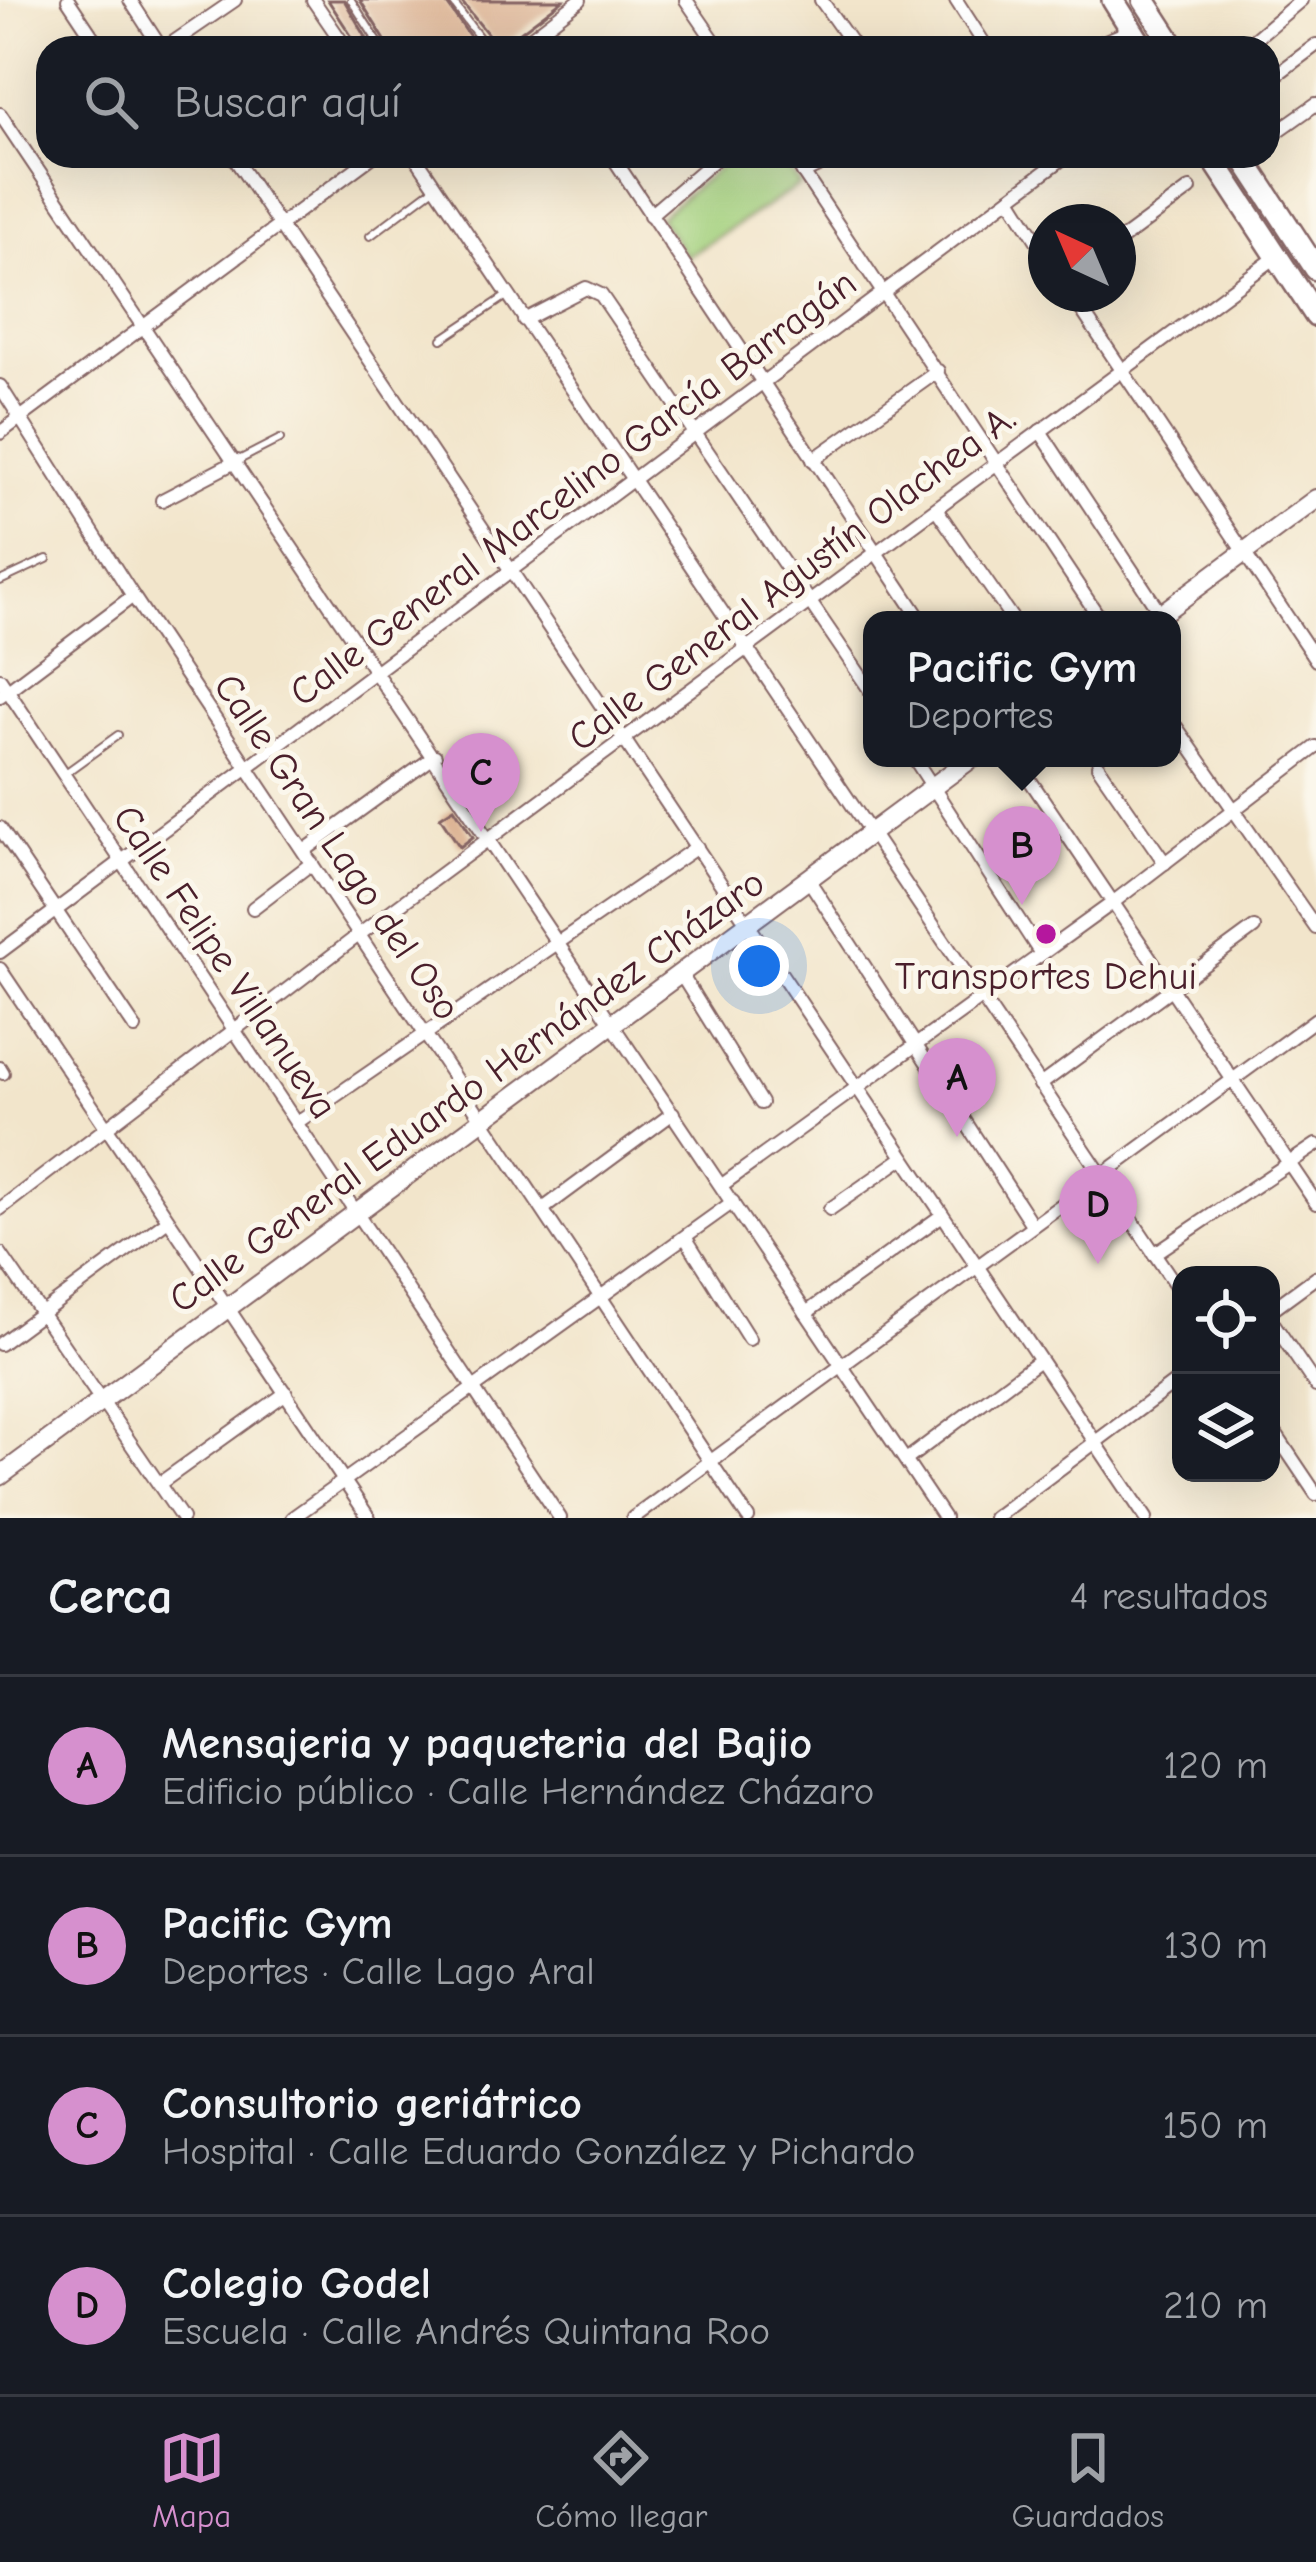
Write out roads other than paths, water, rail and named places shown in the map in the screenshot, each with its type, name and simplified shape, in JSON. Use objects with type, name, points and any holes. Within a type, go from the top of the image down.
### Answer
[{"type":"main road","points":[[1113,0],[1135,36]]},
{"type":"main road","points":[[1144,0],[1166,36]]},
{"type":"main road","points":[[1219,168],[1316,316]]},
{"type":"main road","points":[[1251,168],[1316,268]]},
{"type":"main road","points":[[1165,611],[1316,499]]},
{"type":"main road","name":"Calle General Eduardo Hernández Cházaro","points":[[0,1475],[751,927],[960,767]]},
{"type":"street","points":[[68,0],[92,36]]},
{"type":"street","points":[[130,0],[155,36]]},
{"type":"street","points":[[181,36],[235,0]]},
{"type":"street","points":[[314,0],[338,36]]},
{"type":"street","points":[[534,35],[580,0]]},
{"type":"street","points":[[686,0],[711,36]]},
{"type":"street","points":[[821,0],[846,36]]},
{"type":"street","points":[[956,0],[979,36]]},
{"type":"street","points":[[1258,36],[1300,0]]},
{"type":"street","points":[[1280,72],[1316,45]]},
{"type":"street","points":[[1280,130],[1316,104]]},
{"type":"street","points":[[0,114],[36,166]]},
{"type":"street","points":[[37,168],[944,1518]]},
{"type":"street","points":[[241,168],[1146,1518]]},
{"type":"street","points":[[0,433],[358,168]]},
{"type":"street","points":[[422,168],[1172,1280]]},
{"type":"street","points":[[620,168],[915,611]]},
{"type":"street","points":[[650,215],[705,168]]},
{"type":"street","points":[[800,168],[1095,611]]},
{"type":"street","points":[[803,173],[813,168]]},
{"type":"street","name":"Calle General Marcelino García Barragán","points":[[0,952],[1050,168]]},
{"type":"street","points":[[1136,229],[1190,189]]},
{"type":"street","points":[[1010,198],[1028,226]]},
{"type":"street","name":"Calle General Agustín Olachea A.","points":[[0,1209],[360,934],[1276,257]]},
{"type":"street","points":[[524,320],[586,288],[613,310],[863,679]]},
{"type":"street","points":[[1083,312],[1316,660]]},
{"type":"street","points":[[813,460],[938,371]]},
{"type":"street","name":"Calle Gran Lago del Oso","points":[[0,386],[133,596],[748,1518]]},
{"type":"street","points":[[1040,430],[1153,611]]},
{"type":"street","points":[[162,500],[237,461]]},
{"type":"street","points":[[937,510],[1007,611]]},
{"type":"street","points":[[3,688],[133,596]]},
{"type":"street","name":"Calle Felipe Villanueva","points":[[3,688],[560,1518]]},
{"type":"street","points":[[1181,733],[1316,928]]},
{"type":"street","points":[[722,1185],[1111,904],[1316,747]]},
{"type":"street","points":[[253,908],[308,857],[435,756]]},
{"type":"street","points":[[920,767],[1041,954]]},
{"type":"street","points":[[1021,767],[1316,1203]]},
{"type":"street","points":[[1099,767],[1165,863]]},
{"type":"street","points":[[0,828],[135,1028]]},
{"type":"street","points":[[296,1123],[697,847]]},
{"type":"street","points":[[810,881],[1030,1223]]},
{"type":"street","points":[[1040,1084],[1255,928]]},
{"type":"street","points":[[0,969],[369,1518]]},
{"type":"street","points":[[682,976],[761,1103]]},
{"type":"street","points":[[640,1516],[1030,1223],[1316,1019]]},
{"type":"street","points":[[543,1210],[674,1113]]},
{"type":"street","points":[[1154,1254],[1316,1145]]},
{"type":"street","points":[[830,1209],[903,1158]]},
{"type":"street","points":[[292,1518],[733,1202]]},
{"type":"street","points":[[806,1313],[941,1216]]},
{"type":"street","points":[[0,1344],[168,1220]]},
{"type":"street","points":[[685,1237],[749,1339]]},
{"type":"street","points":[[0,1253],[182,1518]]},
{"type":"street","points":[[1280,1303],[1316,1277]]},
{"type":"street","points":[[1280,1333],[1316,1386]]},
{"type":"street","points":[[906,1460],[1038,1361]]},
{"type":"street","points":[[994,1518],[1172,1385]]},
{"type":"street","points":[[159,1484],[286,1393]]},
{"type":"street","points":[[1280,1440],[1316,1494]]},
{"type":"lane","points":[[351,0],[374,36]]},
{"type":"lane","points":[[451,0],[478,36]]},
{"type":"lane","points":[[370,236],[434,188]]},
{"type":"lane","points":[[442,338],[508,295]]},
{"type":"lane","points":[[237,461],[280,439]]},
{"type":"lane","points":[[0,580],[47,559]]},
{"type":"lane","points":[[64,774],[118,735]]},
{"type":"place","name":"Consultorio geriátrico","points":[[481,832]]},
{"type":"place","name":"Pacific Gym","points":[[1022,905]]},
{"type":"place","name":"Transportes Dehui","points":[[1046,934]]},
{"type":"place","name":"Mensajeria y paqueteria del Bajio","points":[[957,1137]]},
{"type":"place","name":"Colegio Godel","points":[[1098,1264]]}]
